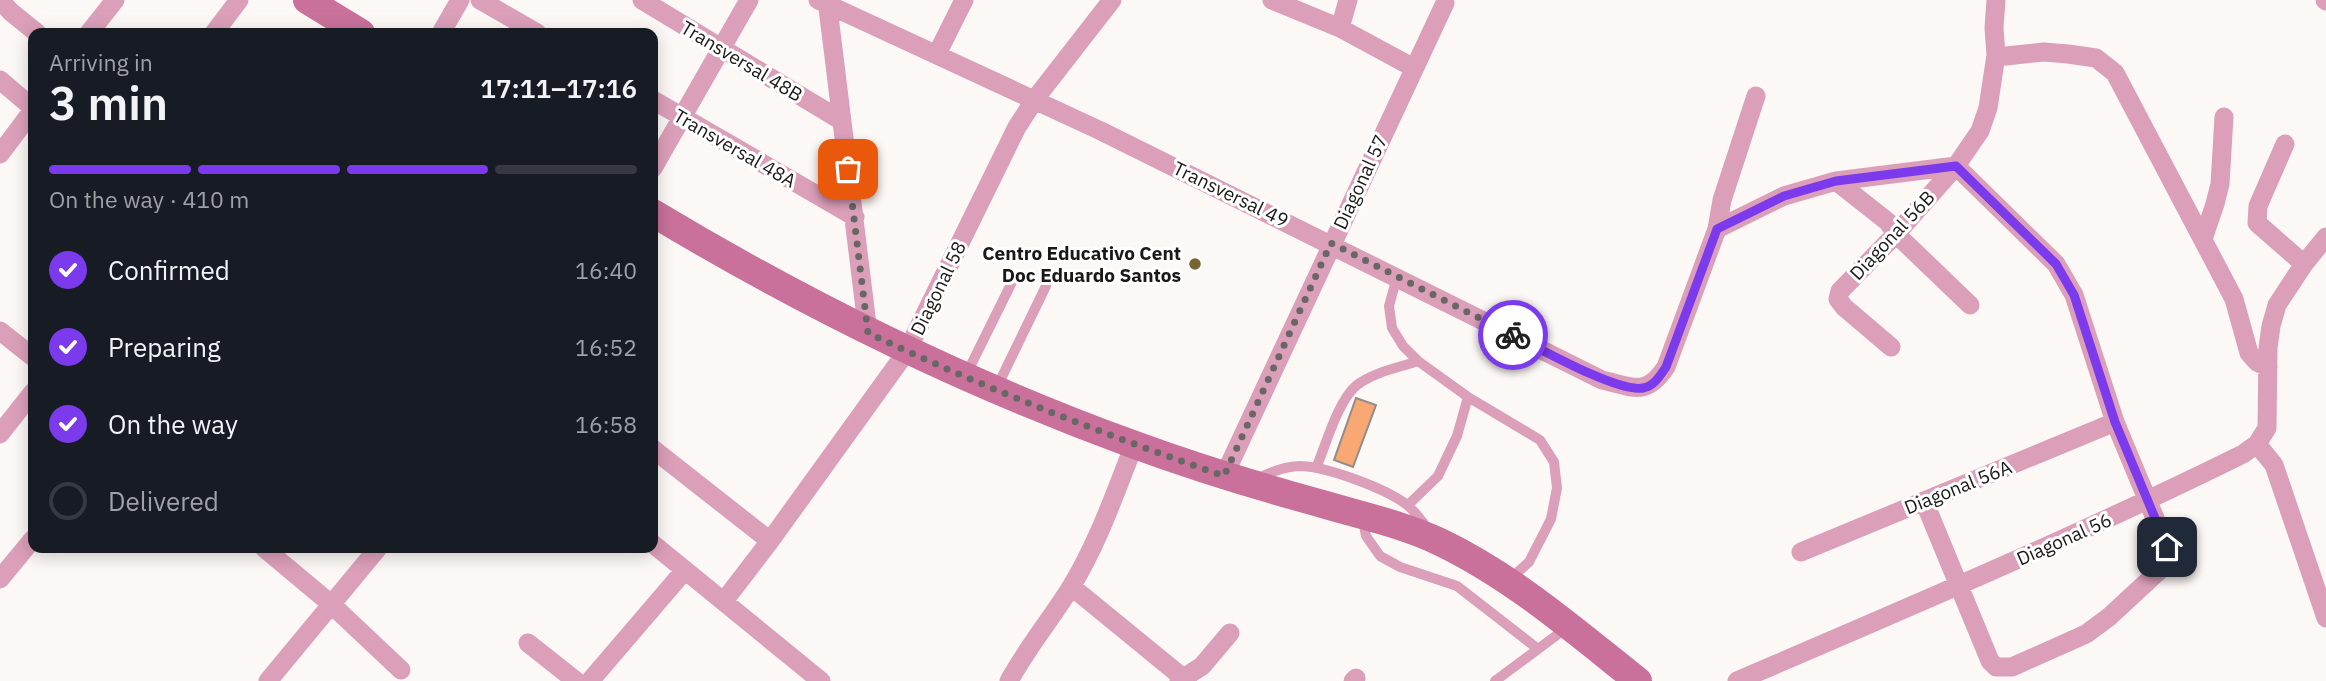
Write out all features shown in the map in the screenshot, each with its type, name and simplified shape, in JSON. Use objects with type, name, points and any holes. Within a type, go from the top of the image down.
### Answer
[{"type":"main road","points":[[307,0],[330,25]]},
{"type":"main road","points":[[658,218],[868,333],[996,389],[1133,445],[1237,480],[1436,540],[1473,558],[1508,581],[1638,681]]},
{"type":"street","points":[[0,0],[31,28]]},
{"type":"street","points":[[93,28],[115,0]]},
{"type":"street","points":[[218,28],[239,0]]},
{"type":"street","points":[[443,28],[460,0]]},
{"type":"street","points":[[480,0],[528,28]]},
{"type":"street","name":"Transversal 48B","points":[[642,0],[842,121]]},
{"type":"street","points":[[658,159],[749,0]]},
{"type":"street","points":[[937,54],[964,0]]},
{"type":"street","name":"Diagonal 58","points":[[724,601],[907,351],[1017,127],[1035,99],[1112,0]]},
{"type":"street","points":[[1272,0],[1339,28],[1414,68]]},
{"type":"street","points":[[1339,28],[1348,0]]},
{"type":"street","name":"Diagonal 56B","points":[[1891,347],[1844,307],[1838,299],[1840,291],[1896,234],[1956,166],[1980,131],[1988,108],[1996,61],[1996,0]]},
{"type":"street","points":[[824,2],[855,217],[868,333]]},
{"type":"street","name":"Transversal 49","points":[[824,2],[1035,99],[1331,243],[1602,380],[1642,388],[1657,381],[1666,367],[1717,229]]},
{"type":"street","name":"Diagonal 57","points":[[1237,480],[1331,243],[1445,3]]},
{"type":"street","points":[[1996,61],[2007,56],[2044,52],[2096,58],[2115,73],[2234,299],[2249,354],[2268,368]]},
{"type":"street","points":[[0,80],[28,105]]},
{"type":"street","points":[[1717,229],[1722,200],[1756,96]]},
{"type":"street","name":"Transversal 48A","points":[[658,103],[855,217]]},
{"type":"street","points":[[0,154],[28,116]]},
{"type":"street","points":[[2203,239],[2220,184],[2224,117]]},
{"type":"street","points":[[2285,144],[2258,206],[2257,223],[2304,264]]},
{"type":"street","points":[[1717,229],[1784,196],[1836,181],[1956,166],[2056,264],[2066,279],[2074,295],[2115,422],[2167,547],[2168,558],[2163,567],[2109,617],[2086,634],[2012,667],[1996,667],[1990,661],[1924,501]]},
{"type":"street","points":[[1836,181],[1888,222],[1896,234],[1970,305]]},
{"type":"street","points":[[2326,237],[2277,305],[2271,326],[2267,428],[2257,444],[2274,465],[2326,618]]},
{"type":"street","points":[[0,331],[28,353]]},
{"type":"street","points":[[0,434],[28,398]]},
{"type":"street","name":"Diagonal 56A","points":[[1801,551],[2115,422]]},
{"type":"street","name":"Diagonal 56","points":[[1737,681],[2147,502],[2243,454],[2257,444]]},
{"type":"street","points":[[1009,681],[1019,662],[1072,587],[1105,522],[1133,445]]},
{"type":"street","points":[[658,453],[770,541]]},
{"type":"street","points":[[0,579],[28,545]]},
{"type":"street","points":[[658,548],[821,681]]},
{"type":"street","points":[[270,553],[331,604],[401,670]]},
{"type":"street","points":[[268,681],[374,553]]},
{"type":"street","points":[[590,681],[685,570]]},
{"type":"street","points":[[1072,587],[1183,680],[1202,666],[1230,633]]},
{"type":"street","points":[[528,643],[576,681]]},
{"type":"lane","points":[[965,376],[1016,276]]},
{"type":"lane","points":[[1397,277],[1389,306],[1392,328],[1403,346],[1468,397],[1539,440],[1554,462],[1557,488],[1551,519],[1530,562],[1508,581]]},
{"type":"lane","points":[[996,389],[1046,286]]},
{"type":"lane","points":[[1316,468],[1344,400],[1356,386],[1375,375],[1419,361]]},
{"type":"lane","points":[[1408,505],[1438,476],[1457,436],[1468,397]]},
{"type":"lane","points":[[1237,480],[1298,466],[1316,468],[1366,484],[1408,505],[1436,540]]},
{"type":"lane","points":[[1363,516],[1366,536],[1380,556],[1457,586],[1538,649]]},
{"type":"lane","points":[[1495,681],[1569,626]]},
{"type":"building","points":[[1356,398],[1376,405],[1353,467],[1334,460]]},
{"type":"way so far","points":[[848,169],[868,333],[1133,445],[1224,476],[1331,243],[1513,335]]},
{"type":"place","name":"Centro Educativo Cent Doc Eduardo Santos","points":[[1195,264]]},
{"type":"route","points":[[1513,335],[1602,380],[1642,388],[1657,381],[1666,367],[1707,249],[1717,229],[1784,196],[1836,181],[1956,166],[2056,264],[2066,279],[2074,295],[2115,422],[2167,547]]}]
